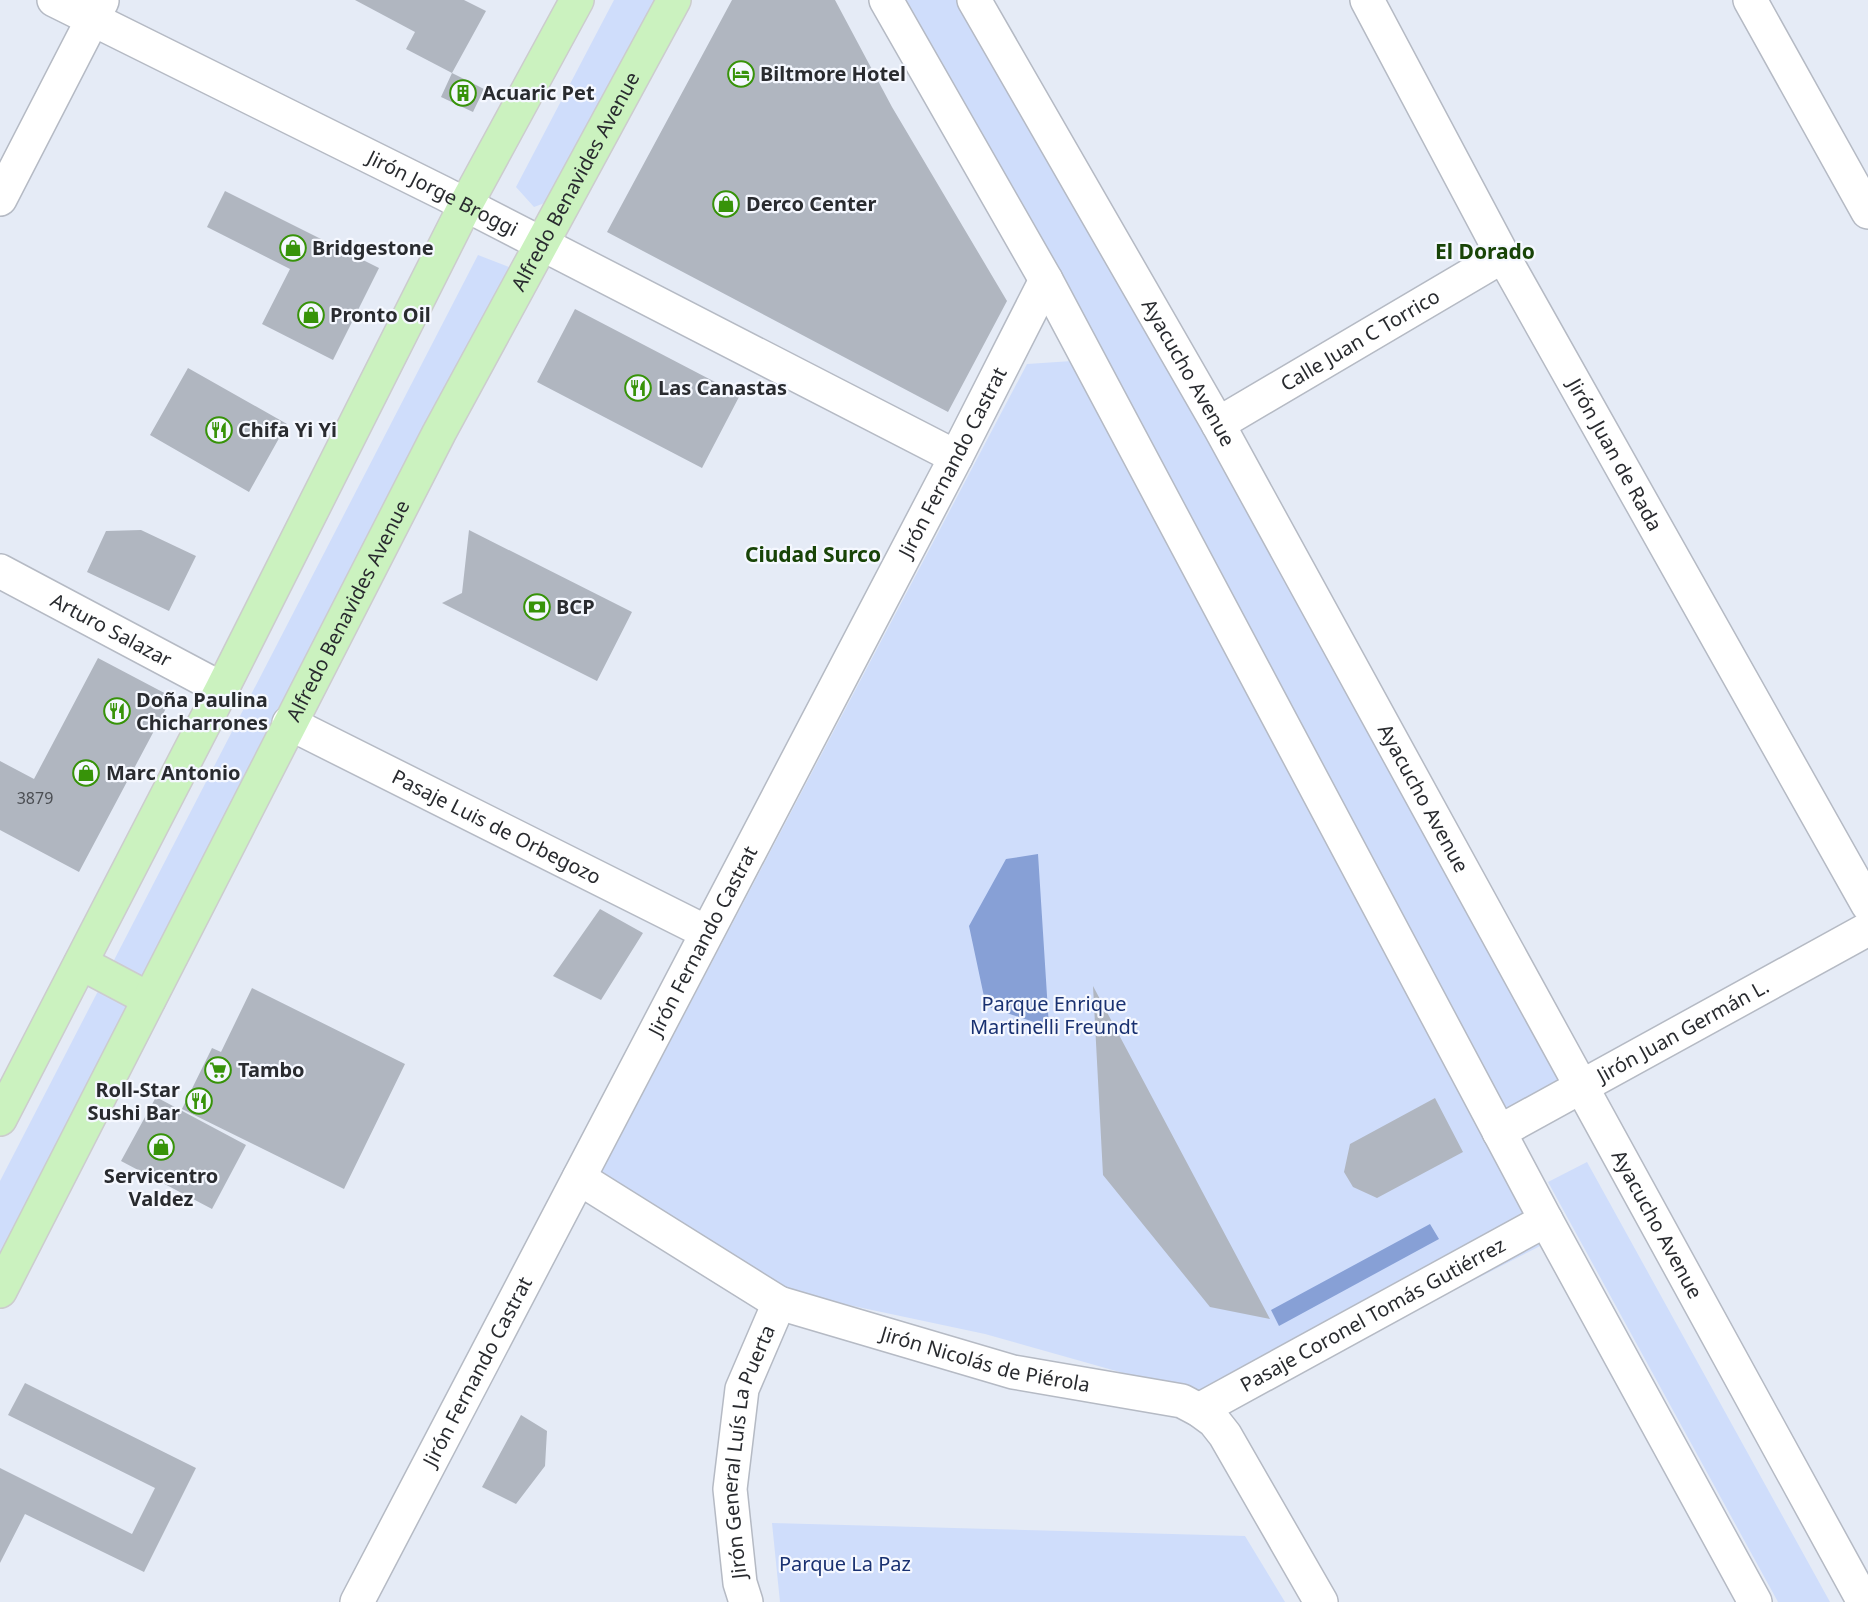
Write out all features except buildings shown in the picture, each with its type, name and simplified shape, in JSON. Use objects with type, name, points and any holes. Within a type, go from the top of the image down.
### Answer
[{"type":"main road","points":[[0,1119],[222,689],[465,206],[577,0]]},
{"type":"main road","name":"Alfredo Benavides Avenue","points":[[0,1291],[289,723],[540,244],[674,0]]},
{"type":"main road","points":[[81,963],[148,999]]},
{"type":"street","name":"Jirón Jorge Broggi","points":[[54,0],[98,10],[465,206],[956,457]]},
{"type":"street","points":[[886,0],[1046,280],[1546,1220],[1755,1602]]},
{"type":"street","name":"Ayacucho Avenue","points":[[974,0],[1218,424],[1864,1602]]},
{"type":"street","name":"Jirón Juan de Rada","points":[[1367,0],[1503,256],[1868,905]]},
{"type":"street","points":[[1750,0],[1868,212]]},
{"type":"street","points":[[0,199],[98,10]]},
{"type":"street","name":"Calle Juan C Torrico","points":[[1218,424],[1503,256]]},
{"type":"street","name":"Jirón Fernando Castrat","points":[[357,1602],[956,457],[1046,280]]},
{"type":"street","name":"Arturo Salazar","points":[[0,571],[222,689]]},
{"type":"street","name":"Pasaje Luis de Orbegozo","points":[[289,723],[706,932]]},
{"type":"street","name":"Jirón Juan Germán L.","points":[[1499,1132],[1868,929]]},
{"type":"street","name":"Jirón Nicolás de Piérola","points":[[579,1178],[779,1303],[1013,1372],[1162,1396],[1199,1410],[1214,1421],[1225,1435],[1321,1602]]},
{"type":"street","name":"Pasaje Coronel Tomás Gutiérrez","points":[[1199,1410],[1546,1220]]},
{"type":"street","name":"Jirón General Luís La Puerta","points":[[746,1602],[740,1583],[730,1489],[742,1389],[779,1303]]},
{"type":"green space","points":[[614,0],[655,0],[550,201],[534,207],[516,187]]},
{"type":"green space","points":[[882,0],[967,0],[1583,1087],[1499,1132]]},
{"type":"green space","points":[[478,255],[509,267],[0,1266],[0,1181]]},
{"type":"green space","name":"Parque Enrique Martinelli Freundt","points":[[1072,361],[1546,1243],[1233,1404],[985,1334],[792,1293],[601,1173],[1027,364]]},
{"type":"green space","points":[[1587,1162],[1830,1602],[1778,1602],[1548,1182]]},
{"type":"green space","name":"Parque La Paz","points":[[772,1523],[1245,1536],[1285,1602],[780,1602]]},
{"type":"water","points":[[1038,854],[1049,1027],[986,1006],[969,926],[1006,859]]},
{"type":"water","points":[[1430,1224],[1439,1239],[1279,1326],[1271,1310]]},
{"type":"place","name":"Biltmore Hotel","points":[[741,74]]},
{"type":"place","name":"Acuaric Pet","points":[[463,93]]},
{"type":"place","name":"Derco Center","points":[[726,204]]},
{"type":"place","name":"Bridgestone","points":[[293,248]]},
{"type":"place","name":"Pronto Oil","points":[[311,315]]},
{"type":"place","name":"Las Canastas","points":[[638,388]]},
{"type":"place","name":"Chifa Yi Yi","points":[[219,430]]},
{"type":"place","name":"BCP","points":[[537,607]]},
{"type":"place","name":"Doña Paulina Chicharrones","points":[[117,711]]},
{"type":"place","name":"Marc Antonio","points":[[86,773]]},
{"type":"place","name":"Tambo","points":[[218,1070]]},
{"type":"place","name":"Roll-Star Sushi Bar","points":[[199,1101]]},
{"type":"place","name":"Servicentro Valdez","points":[[161,1147]]},
{"type":"district","name":"El Dorado","points":[[1485,252]]},
{"type":"district","name":"Ciudad Surco","points":[[813,555]]}]
